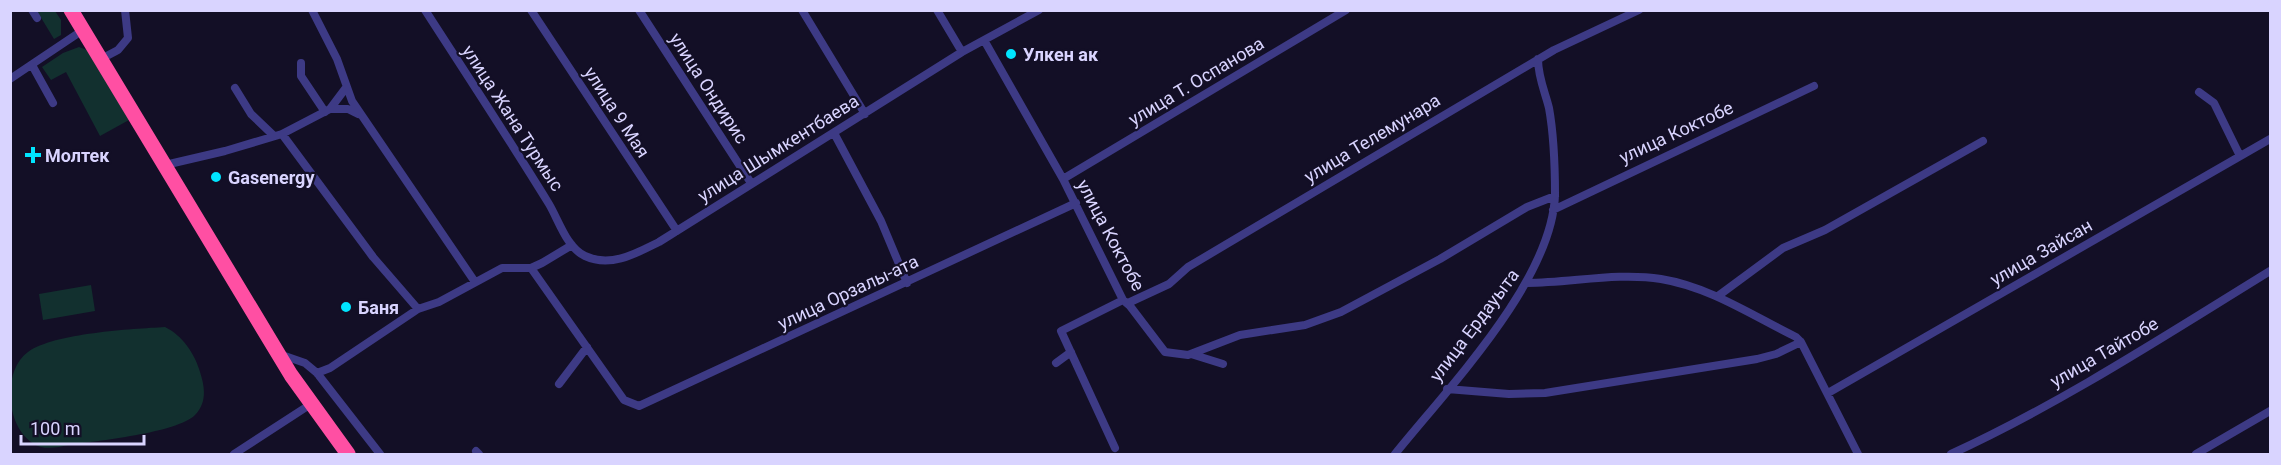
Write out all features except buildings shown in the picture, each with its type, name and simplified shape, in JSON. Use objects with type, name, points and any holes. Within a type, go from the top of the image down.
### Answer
[{"type":"highway","points":[[71,10],[277,353],[348,454]]},
{"type":"street","points":[[101,59],[118,50],[128,38],[125,10]]},
{"type":"street","points":[[312,10],[339,63],[345,89],[360,115],[475,282]]},
{"type":"street","name":"улица Жана Турмыс","points":[[425,10],[550,205],[572,244]]},
{"type":"street","name":"улица 9 Мая","points":[[531,10],[677,231]]},
{"type":"street","name":"улица Ондирис","points":[[639,10],[752,183]]},
{"type":"street","points":[[802,10],[865,114]]},
{"type":"street","points":[[937,10],[962,52]]},
{"type":"street","name":"улица Шымкентбаева","points":[[572,244],[583,255],[610,261],[638,252],[677,231],[962,52],[1040,10]]},
{"type":"street","name":"улица Т. Оспанова","points":[[1063,179],[1346,10]]},
{"type":"street","name":"улица Телемунара","points":[[1071,352],[1061,331],[1125,301],[1169,284],[1188,267],[1538,60],[1639,10]]},
{"type":"street","points":[[10,79],[83,30]]},
{"type":"street","name":"улица Коктобе","points":[[984,40],[1076,202],[1125,301],[1165,352],[1175,355],[1191,354],[1223,364]]},
{"type":"street","name":"улица Ердауыта","points":[[1395,454],[1527,283],[1538,261],[1555,196],[1551,127],[1538,60]]},
{"type":"street","points":[[301,63],[301,76],[328,111]]},
{"type":"street","points":[[32,65],[53,103]]},
{"type":"street","name":"улица Коктобе","points":[[1553,210],[1814,86]]},
{"type":"street","points":[[235,88],[251,114],[278,135],[373,257],[418,309]]},
{"type":"street","points":[[328,111],[345,89]]},
{"type":"street","points":[[2199,92],[2214,103],[2240,156]]},
{"type":"street","points":[[165,165],[225,152],[278,135],[328,111],[348,109],[360,115]]},
{"type":"street","points":[[834,133],[881,221],[907,283]]},
{"type":"street","name":"улица Зайсан","points":[[1828,393],[2271,139]]},
{"type":"street","points":[[1718,296],[1783,249],[1825,230],[1983,141]]},
{"type":"street","points":[[1191,354],[1240,334],[1305,325],[1341,312],[1440,259],[1527,207],[1555,196]]},
{"type":"street","name":"улица Орзалы-ата","points":[[587,347],[624,400],[632,405],[646,405],[1076,202]]},
{"type":"street","points":[[317,373],[330,368],[418,309],[439,302],[502,268],[531,268],[572,244]]},
{"type":"street","points":[[531,268],[587,347],[559,384]]},
{"type":"street","name":"улица Тайтобе","points":[[1951,454],[1991,436],[2070,391],[2271,271]]},
{"type":"street","points":[[1527,283],[1662,279],[1718,296],[1796,337],[1801,342],[1858,454]]},
{"type":"street","points":[[1447,388],[1509,394],[1545,393],[1757,359],[1776,354],[1801,342]]},
{"type":"street","points":[[1056,363],[1071,352],[1115,448]]},
{"type":"street","points":[[277,353],[305,363],[317,373],[380,454]]},
{"type":"street","points":[[234,454],[311,404]]},
{"type":"street","points":[[2196,454],[2271,411]]},
{"type":"green space","points":[[37,11],[55,11],[61,20],[61,35],[54,39]]},
{"type":"green space","points":[[79,47],[87,50],[129,120],[100,136],[66,72],[51,80],[42,67],[63,53]]},
{"type":"green space","points":[[91,285],[95,311],[43,320],[39,294]]},
{"type":"green space","points":[[165,327],[182,340],[198,365],[204,395],[202,405],[195,415],[172,427],[55,448],[41,447],[29,441],[20,430],[11,403],[11,388],[13,374],[19,361],[28,352],[56,340],[74,336]]},
{"type":"place","name":"Улкен ак","points":[[1011,54]]},
{"type":"place","name":"Молтек","points":[[33,155]]},
{"type":"place","name":"Gasenergy","points":[[216,177]]},
{"type":"place","name":"Баня","points":[[346,307]]}]
